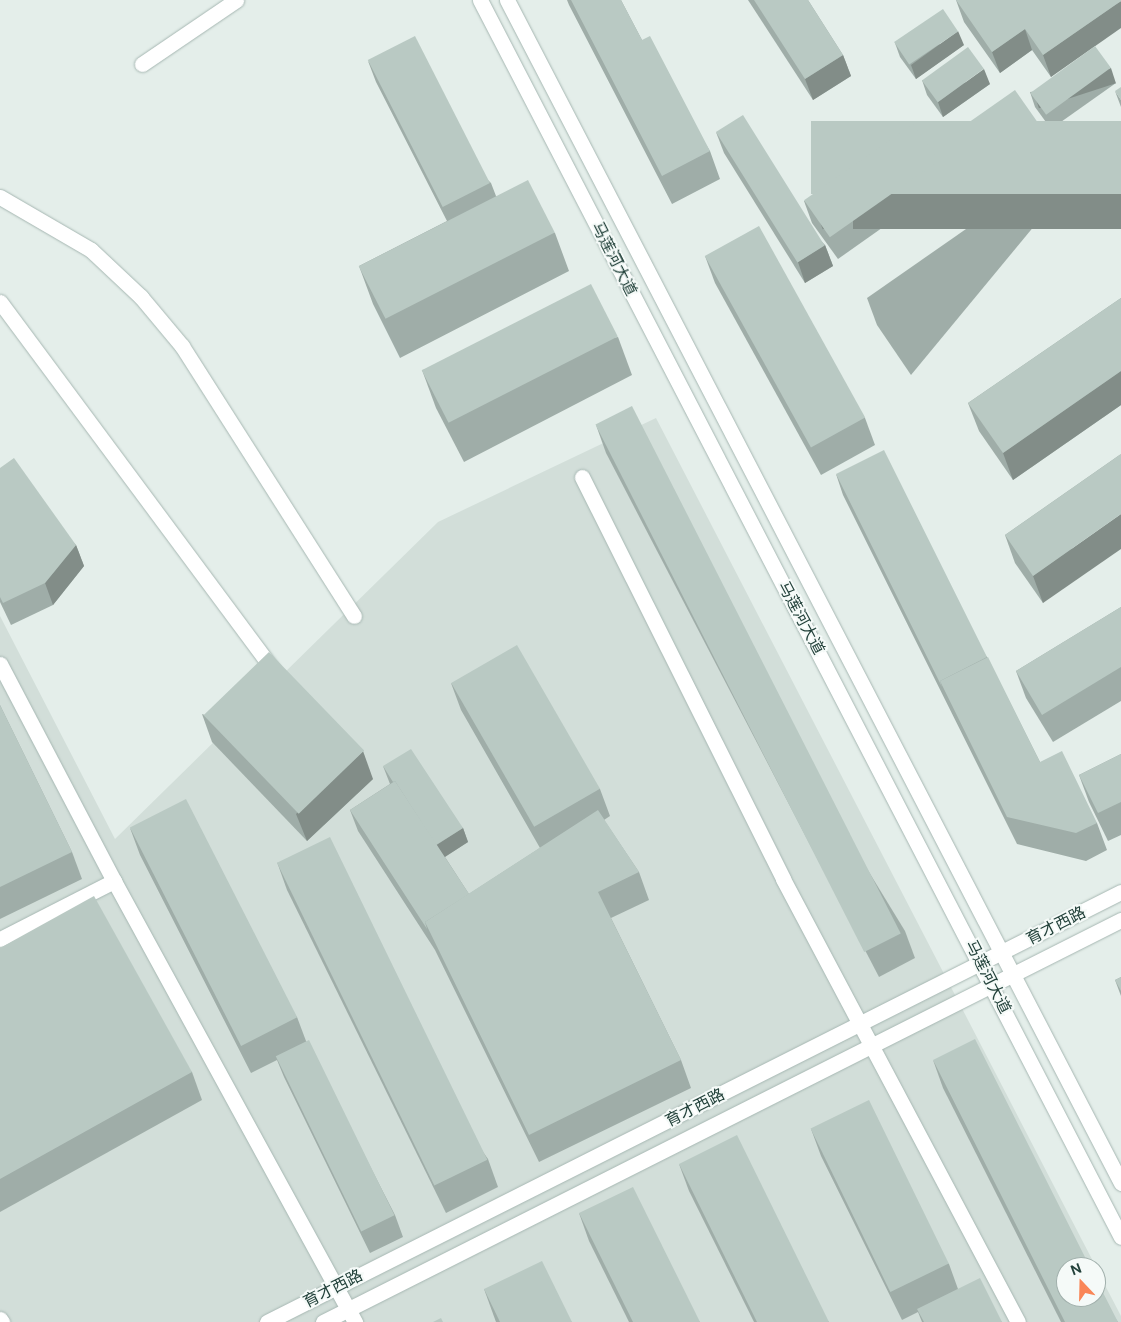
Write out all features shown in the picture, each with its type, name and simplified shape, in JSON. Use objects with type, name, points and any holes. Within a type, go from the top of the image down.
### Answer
[{"type":"street","points":[[142,64],[236,0]]},
{"type":"street","name":"马莲河大道","points":[[480,0],[1121,1237]]},
{"type":"street","name":"马莲河大道","points":[[507,0],[1121,1184]]},
{"type":"street","points":[[0,196],[91,250],[141,297],[182,346],[354,616]]},
{"type":"street","points":[[0,302],[272,668]]},
{"type":"street","points":[[582,476],[783,879],[1018,1322]]},
{"type":"street","points":[[0,664],[114,881],[351,1316]]},
{"type":"street","points":[[0,939],[114,881]]},
{"type":"street","name":"育才西路","points":[[267,1322],[1003,954],[1121,892]]},
{"type":"street","name":"育才西路","points":[[323,1322],[351,1316],[1121,920]]},
{"type":"shaded area","points":[[656,418],[1091,1257],[1056,1257],[1056,1307],[1106,1307],[1106,1287],[1121,1316],[1121,1322],[0,1322],[0,616],[115,839],[438,522]]},
{"type":"building","points":[[571,0],[621,0],[642,40],[650,36],[710,151],[662,176]]},
{"type":"building","points":[[754,0],[808,0],[843,55],[805,79]]},
{"type":"building","points":[[956,0],[1121,1],[1043,55],[1025,29],[992,52]]},
{"type":"building","points":[[943,9],[958,31],[909,64],[894,42]]},
{"type":"building","points":[[415,36],[490,183],[443,207],[368,60]]},
{"type":"building","points":[[1095,46],[1111,68],[1046,115],[1030,93]]},
{"type":"building","points":[[968,47],[984,69],[938,102],[922,81]]},
{"type":"building","points":[[1121,87],[1121,100],[1115,91]]},
{"type":"building","points":[[1015,90],[1038,123],[986,159],[963,127]]},
{"type":"building","points":[[743,115],[825,246],[797,263],[716,132]]},
{"type":"building","points":[[811,121],[1121,121],[1121,194],[811,194]]},
{"type":"building","points":[[913,124],[939,161],[830,237],[804,200]]},
{"type":"building","points":[[528,180],[555,233],[385,319],[359,266]]},
{"type":"building","points":[[759,226],[865,418],[811,448],[705,256]]},
{"type":"building","points":[[591,284],[618,337],[448,423],[422,370]]},
{"type":"building","points":[[1121,298],[1121,371],[1003,453],[968,403]]},
{"type":"building","points":[[632,406],[901,933],[864,952],[595,425]]},
{"type":"building","points":[[884,450],[987,657],[940,681],[942,687],[836,474]]},
{"type":"building","points":[[1121,454],[1121,514],[1033,576],[1005,535]]},
{"type":"building","points":[[14,458],[76,545],[45,583],[3,603],[0,597],[0,468]]},
{"type":"building","points":[[1121,607],[1121,667],[1042,715],[1016,671]]},
{"type":"building","points":[[517,645],[600,789],[534,827],[451,683]]},
{"type":"building","points":[[269,652],[364,751],[299,814],[204,715]]},
{"type":"building","points":[[988,657],[1040,762],[1062,751],[1097,823],[1076,833],[1007,817],[940,681]]},
{"type":"building","points":[[0,705],[72,852],[0,887]]},
{"type":"building","points":[[411,749],[463,828],[436,845],[395,781],[393,782],[383,766]]},
{"type":"building","points":[[1121,754],[1121,802],[1098,813],[1079,775]]},
{"type":"building","points":[[395,781],[469,894],[425,922],[427,929],[350,810]]},
{"type":"building","points":[[186,799],[297,1017],[241,1046],[130,828]]},
{"type":"building","points":[[598,810],[639,872],[598,892],[681,1060],[529,1135],[425,922]]},
{"type":"building","points":[[330,837],[487,1160],[434,1186],[277,863]]},
{"type":"building","points":[[94,896],[192,1072],[0,1179],[0,948]]},
{"type":"building","points":[[1121,977],[1121,991],[1115,980]]},
{"type":"building","points":[[975,1039],[1085,1257],[1056,1257],[1056,1304],[933,1060]]},
{"type":"building","points":[[309,1040],[394,1215],[361,1231],[276,1056]]},
{"type":"building","points":[[869,1100],[949,1264],[890,1292],[811,1128]]},
{"type":"building","points":[[737,1135],[829,1322],[757,1322],[679,1164]]},
{"type":"building","points":[[633,1187],[700,1322],[633,1322],[579,1213]]},
{"type":"building","points":[[542,1261],[572,1322],[500,1322],[484,1289]]},
{"type":"building","points":[[980,1278],[1002,1322],[924,1322],[917,1309]]},
{"type":"building","points":[[1106,1299],[1118,1322],[1065,1322],[1057,1307],[1106,1307]]},
{"type":"building","points":[[441,1318],[443,1322],[433,1322]]}]
